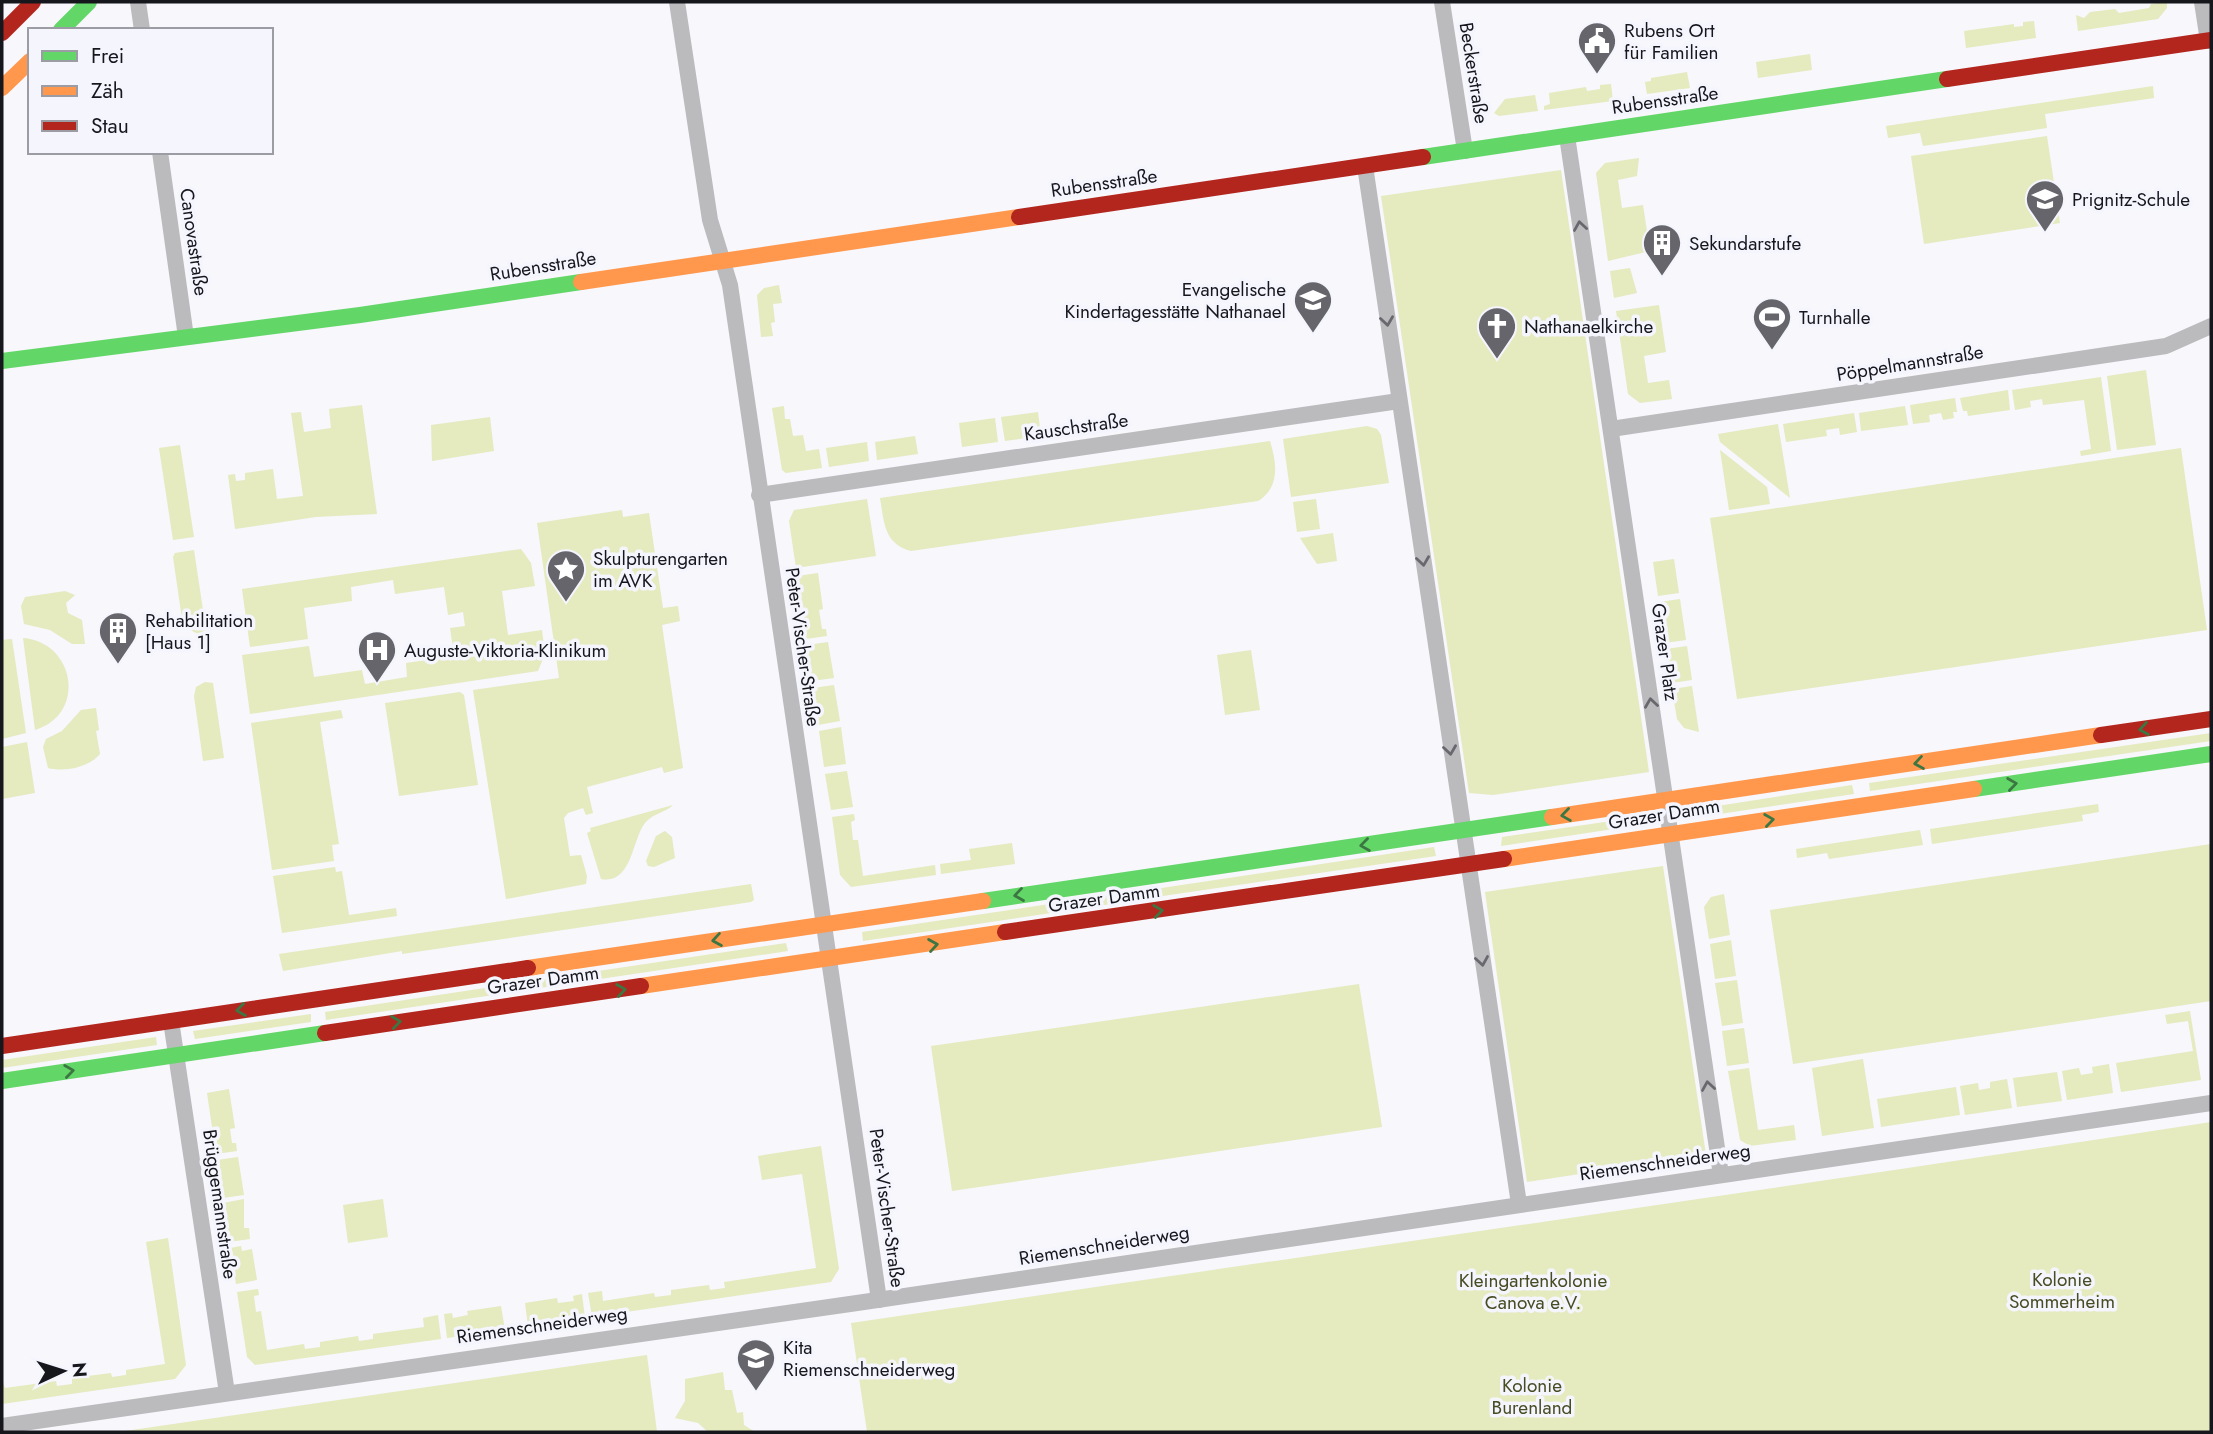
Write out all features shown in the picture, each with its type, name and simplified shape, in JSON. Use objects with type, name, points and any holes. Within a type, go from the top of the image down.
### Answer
[{"type":"main road","points":[[2,33],[33,2]]},
{"type":"main road","points":[[63,28],[89,2]]},
{"type":"main road","name":"Rubensstraße","points":[[2,361],[721,261],[2209,41]]},
{"type":"main road","points":[[2,88],[28,63]]},
{"type":"main road","name":"Grazer Damm","points":[[2,1046],[2211,719]]},
{"type":"main road","name":"Grazer Damm","points":[[2,1081],[2211,754]]},
{"type":"street","points":[[138,2],[142,28]]},
{"type":"street","name":"Peter-Vischer-Straße","points":[[677,2],[710,220],[731,294],[879,1300]]},
{"type":"street","name":"Beckerstraße","points":[[1442,2],[1465,151]]},
{"type":"street","points":[[2202,2],[2209,41]]},
{"type":"street","name":"Grazer Platz","points":[[1567,136],[1721,1175]]},
{"type":"street","name":"Canovastraße","points":[[160,154],[186,337]]},
{"type":"street","points":[[1365,166],[1519,1204]]},
{"type":"street","name":"Pöppelmannstraße","points":[[1611,429],[2166,346],[2211,326]]},
{"type":"street","name":"Kauschstraße","points":[[759,495],[1399,401]]},
{"type":"street","name":"Brüggemannstraße","points":[[172,1021],[227,1393]]},
{"type":"street","name":"Riemenschneiderweg","points":[[2,1426],[879,1300],[2211,1102]]},
{"type":"green space","points":[[2167,2],[2167,8],[2158,19],[2078,31],[2076,15],[2084,18],[2090,12],[2115,9],[2119,13],[2149,8],[2151,4]]},
{"type":"green space","points":[[2034,21],[2036,38],[1966,48],[1964,31],[2014,24],[2014,27],[2023,26],[2023,22]]},
{"type":"green space","points":[[1810,54],[1812,70],[1758,78],[1756,62]]},
{"type":"green space","points":[[1687,72],[1690,88],[1647,94],[1645,82],[1651,81],[1651,78]]},
{"type":"green space","points":[[1611,84],[1613,101],[1544,110],[1544,106],[1550,104],[1549,93],[1586,87],[1587,91],[1600,89],[1600,85]]},
{"type":"green space","points":[[2153,86],[2154,98],[2045,114],[2047,128],[1923,146],[1920,133],[1888,138],[1886,126]]},
{"type":"green space","points":[[1535,95],[1538,111],[1499,116],[1494,113],[1505,99]]},
{"type":"green space","points":[[2047,136],[2060,223],[1924,244],[1911,156]]},
{"type":"green space","points":[[1639,158],[1637,176],[1618,180],[1622,208],[1643,205],[1650,251],[1608,261],[1596,173],[1605,163]]},
{"type":"green space","points":[[1561,170],[1649,772],[1493,795],[1469,793],[1381,196]]},
{"type":"green space","points":[[1630,268],[1637,293],[1614,298],[1610,271]]},
{"type":"green space","points":[[779,285],[782,303],[773,304],[773,336],[761,337],[757,295],[764,288]]},
{"type":"green space","points":[[1659,305],[1666,352],[1644,356],[1648,383],[1669,380],[1672,399],[1640,403],[1628,394],[1616,311]]},
{"type":"green space","points":[[2146,370],[2156,445],[2117,450],[2107,376]]},
{"type":"green space","points":[[2101,377],[2111,451],[2081,456],[2080,451],[2091,449],[2084,400],[2043,405],[2042,399],[2030,401],[2031,407],[2015,410],[2012,390]]},
{"type":"green space","points":[[2008,390],[2010,410],[1968,416],[1967,411],[1963,411],[1960,398]]},
{"type":"green space","points":[[1955,398],[1957,412],[1953,412],[1954,418],[1943,420],[1941,413],[1929,415],[1930,422],[1913,424],[1910,405]]},
{"type":"green space","points":[[362,405],[377,514],[316,517],[235,529],[228,475],[235,474],[236,481],[245,480],[245,473],[273,469],[277,499],[303,496],[291,413],[301,412],[304,432],[331,428],[329,409]]},
{"type":"green space","points":[[784,406],[785,419],[790,419],[793,436],[803,435],[806,451],[819,449],[822,468],[786,473],[782,470],[772,408]]},
{"type":"green space","points":[[1905,406],[1908,425],[1861,431],[1859,413]]},
{"type":"green space","points":[[1038,412],[1041,436],[1005,441],[1001,417]]},
{"type":"green space","points":[[1854,413],[1857,432],[1840,435],[1839,428],[1826,430],[1827,436],[1786,442],[1783,424]]},
{"type":"green space","points":[[490,417],[494,451],[432,461],[431,425]]},
{"type":"green space","points":[[995,418],[998,442],[962,447],[959,423]]},
{"type":"green space","points":[[1778,424],[1790,498],[1720,442],[1718,434]]},
{"type":"green space","points":[[1367,426],[1377,429],[1381,435],[1389,483],[1291,497],[1283,439]]},
{"type":"green space","points":[[915,436],[918,454],[877,460],[875,442]]},
{"type":"green space","points":[[1270,441],[1275,474],[1270,489],[1258,501],[911,551],[902,548],[890,537],[880,498]]},
{"type":"green space","points":[[867,442],[869,461],[829,467],[826,448]]},
{"type":"green space","points":[[180,445],[194,537],[173,540],[159,448]]},
{"type":"green space","points":[[2181,448],[2207,630],[1737,699],[1710,518]]},
{"type":"green space","points":[[1720,450],[1767,487],[1770,504],[1729,510]]},
{"type":"green space","points":[[867,499],[876,556],[796,568],[789,521],[794,510]]},
{"type":"green space","points":[[1316,499],[1320,529],[1297,532],[1293,502]]},
{"type":"green space","points":[[622,510],[623,517],[649,513],[663,608],[678,606],[680,621],[662,625],[683,768],[664,773],[662,767],[587,787],[593,813],[586,815],[583,808],[568,813],[564,818],[570,856],[581,855],[587,876],[586,884],[506,899],[473,690],[559,678],[537,523]]},
{"type":"green space","points":[[1333,533],[1337,561],[1317,564],[1300,538]]},
{"type":"green space","points":[[521,549],[531,563],[535,586],[502,591],[508,635],[542,630],[545,654],[538,671],[250,714],[242,655],[309,646],[314,677],[362,670],[365,684],[407,677],[406,663],[454,656],[450,628],[465,626],[463,612],[448,615],[444,587],[395,594],[393,580],[351,587],[352,601],[304,608],[308,639],[250,647],[242,589]]},
{"type":"green space","points":[[194,550],[206,630],[198,634],[183,626],[173,557],[175,553]]},
{"type":"green space","points":[[1674,559],[1679,593],[1658,596],[1653,562]]},
{"type":"green space","points":[[818,573],[823,609],[819,610],[822,629],[826,629],[827,636],[806,639],[797,576]]},
{"type":"green space","points":[[65,591],[75,595],[66,603],[68,613],[82,620],[85,644],[72,644],[50,630],[24,624],[21,606],[25,597]]},
{"type":"green space","points":[[1680,599],[1686,640],[1665,643],[1659,602]]},
{"type":"green space","points":[[23,638],[41,642],[54,652],[63,665],[68,680],[68,695],[62,709],[52,722],[35,730]]},
{"type":"green space","points":[[12,639],[26,733],[2,739],[2,640]]},
{"type":"green space","points":[[828,642],[834,678],[812,681],[807,645]]},
{"type":"green space","points":[[1687,646],[1692,680],[1671,683],[1666,649]]},
{"type":"green space","points":[[1251,650],[1260,710],[1225,715],[1217,655]]},
{"type":"green space","points":[[205,682],[213,683],[224,758],[203,761],[194,696],[196,687]]},
{"type":"green space","points":[[834,685],[840,721],[818,725],[813,688]]},
{"type":"green space","points":[[1692,686],[1699,732],[1684,728],[1677,719],[1672,689]]},
{"type":"green space","points":[[460,692],[464,695],[478,785],[399,796],[385,703]]},
{"type":"green space","points":[[96,708],[100,754],[89,763],[76,768],[48,768],[43,747],[46,739],[62,731],[81,710]]},
{"type":"green space","points":[[341,710],[343,718],[320,722],[339,844],[332,845],[334,861],[272,870],[251,723]]},
{"type":"green space","points":[[841,727],[846,764],[824,767],[819,731]]},
{"type":"green space","points":[[2211,733],[2211,741],[1870,791],[1869,783]]},
{"type":"green space","points":[[27,742],[35,793],[2,799],[2,747]]},
{"type":"green space","points":[[847,771],[853,807],[831,810],[825,774]]},
{"type":"green space","points":[[1852,785],[1854,794],[1699,817],[1698,809]]},
{"type":"green space","points":[[2098,804],[2099,812],[2082,815],[2083,821],[1932,844],[1930,829]]},
{"type":"green space","points":[[673,805],[645,823],[630,859],[619,875],[611,879],[601,879],[587,833],[591,831],[590,828]]},
{"type":"green space","points":[[854,814],[855,820],[851,822],[853,840],[858,840],[863,876],[935,865],[936,875],[851,887],[840,875],[832,817]]},
{"type":"green space","points":[[1639,817],[1640,825],[1501,846],[1502,837]]},
{"type":"green space","points":[[1920,830],[1923,845],[1829,859],[1827,853],[1797,858],[1796,849]]},
{"type":"green space","points":[[665,831],[672,837],[675,858],[654,867],[648,866],[646,861],[656,836]]},
{"type":"green space","points":[[1012,843],[1015,864],[941,874],[940,864],[971,860],[969,849]]},
{"type":"green space","points":[[2211,844],[2211,1001],[1793,1064],[1770,910]]},
{"type":"green space","points":[[1434,847],[1436,856],[1156,897],[1155,889]]},
{"type":"green space","points":[[1663,866],[1706,1155],[1527,1182],[1485,892]]},
{"type":"green space","points":[[335,867],[336,872],[342,871],[349,915],[396,908],[397,916],[282,933],[273,876]]},
{"type":"green space","points":[[751,884],[754,900],[751,902],[402,954],[402,951],[283,971],[279,954]]},
{"type":"green space","points":[[1137,891],[1138,900],[863,941],[862,932]]},
{"type":"green space","points":[[1724,894],[1730,935],[1709,939],[1704,907],[1711,897]]},
{"type":"green space","points":[[1731,940],[1736,976],[1715,979],[1710,944]]},
{"type":"green space","points":[[786,943],[788,951],[326,1020],[325,1012]]},
{"type":"green space","points":[[1737,980],[1743,1023],[1722,1026],[1715,983]]},
{"type":"green space","points":[[1359,984],[1382,1127],[952,1191],[931,1046]]},
{"type":"green space","points":[[2190,1011],[2201,1080],[2121,1092],[2116,1063],[2193,1051],[2188,1021],[2167,1024],[2165,1015]]},
{"type":"green space","points":[[311,1014],[311,1022],[195,1039],[193,1031]]},
{"type":"green space","points":[[1744,1028],[1749,1063],[1727,1066],[1722,1031]]},
{"type":"green space","points":[[156,1037],[157,1045],[2,1068],[2,1060]]},
{"type":"green space","points":[[1863,1059],[1874,1128],[1822,1136],[1812,1068]]},
{"type":"green space","points":[[2109,1064],[2113,1093],[2067,1100],[2062,1071],[2079,1068],[2081,1075],[2093,1073],[2092,1067]]},
{"type":"green space","points":[[1749,1068],[1758,1130],[1794,1125],[1796,1140],[1750,1146],[1740,1140],[1728,1071]]},
{"type":"green space","points":[[2057,1072],[2062,1101],[2017,1107],[2013,1078]]},
{"type":"green space","points":[[2007,1079],[2012,1108],[1965,1115],[1960,1086],[1978,1083],[1979,1090],[1990,1088],[1990,1082]]},
{"type":"green space","points":[[1956,1087],[1960,1115],[1881,1127],[1877,1099]]},
{"type":"green space","points":[[229,1089],[235,1128],[230,1129],[232,1143],[236,1143],[237,1151],[216,1154],[207,1093]]},
{"type":"green space","points":[[2211,1122],[2211,1432],[867,1432],[851,1323]]},
{"type":"green space","points":[[821,1146],[839,1269],[831,1282],[592,1317],[588,1293],[602,1291],[603,1301],[654,1293],[655,1297],[671,1295],[671,1290],[709,1285],[710,1290],[725,1288],[724,1282],[816,1268],[802,1174],[762,1180],[758,1156]]},
{"type":"green space","points":[[238,1157],[244,1195],[223,1198],[217,1160]]},
{"type":"green space","points":[[244,1199],[244,1228],[249,1228],[250,1239],[229,1242],[223,1203]]},
{"type":"green space","points":[[383,1199],[388,1237],[348,1243],[343,1205]]},
{"type":"green space","points":[[168,1238],[186,1365],[175,1379],[2,1404],[2,1379],[5,1388],[56,1381],[57,1386],[72,1384],[72,1378],[111,1373],[112,1377],[126,1375],[126,1370],[165,1364],[146,1242]]},
{"type":"green space","points":[[241,1246],[242,1251],[252,1249],[257,1280],[236,1284],[230,1248]]},
{"type":"green space","points":[[258,1289],[259,1295],[254,1296],[256,1312],[261,1311],[267,1350],[304,1344],[305,1349],[320,1347],[320,1342],[358,1336],[359,1341],[373,1339],[373,1334],[424,1327],[423,1318],[438,1315],[441,1339],[255,1365],[247,1357],[237,1292]]},
{"type":"green space","points":[[582,1294],[585,1318],[528,1326],[525,1303],[557,1298],[558,1303],[574,1301],[573,1296]]},
{"type":"green space","points":[[501,1306],[505,1330],[447,1338],[444,1314],[452,1313],[453,1318],[468,1315],[467,1311]]},
{"type":"green space","points":[[647,1355],[657,1432],[118,1432]]},
{"type":"green space","points":[[723,1372],[725,1390],[732,1390],[737,1413],[743,1412],[744,1425],[755,1432],[708,1432],[698,1423],[675,1418],[685,1401],[685,1379]]},
{"type":"traffic: fast","points":[[63,28],[89,2]]},
{"type":"traffic: fast","points":[[1423,157],[1947,79]]},
{"type":"traffic: fast","points":[[2,361],[360,315],[581,282]]},
{"type":"traffic: fast","points":[[1974,789],[2211,754]]},
{"type":"traffic: fast","points":[[983,901],[1552,817]]},
{"type":"traffic: fast","points":[[2,1081],[325,1033]]},
{"type":"traffic: slow","points":[[2,88],[28,63]]},
{"type":"traffic: slow","points":[[581,282],[1019,217]]},
{"type":"traffic: slow","points":[[1552,817],[2101,735]]},
{"type":"traffic: slow","points":[[1504,859],[1974,789]]},
{"type":"traffic: slow","points":[[528,968],[983,901]]},
{"type":"traffic: slow","points":[[641,986],[1005,932]]},
{"type":"traffic: jam","points":[[2,33],[33,2]]},
{"type":"traffic: jam","points":[[1947,79],[2211,40]]},
{"type":"traffic: jam","points":[[1019,217],[1423,157]]},
{"type":"traffic: jam","points":[[2101,735],[2211,719]]},
{"type":"traffic: jam","points":[[1005,932],[1504,859]]},
{"type":"traffic: jam","points":[[2,1046],[528,968]]},
{"type":"traffic: jam","points":[[325,1033],[641,986]]},
{"type":"place","name":"Rubens Ort für Familien","points":[[1597,75]]},
{"type":"place","name":"Prignitz-Schule","points":[[2045,233]]},
{"type":"place","name":"Sekundarstufe","points":[[1662,277]]},
{"type":"place","name":"Evangelische Kindertagesstätte Nathanael","points":[[1313,334]]},
{"type":"place","name":"Turnhalle","points":[[1772,351]]},
{"type":"place","name":"Nathanaelkirche","points":[[1497,360]]},
{"type":"place","name":"Skulpturengarten im AVK","points":[[566,603]]},
{"type":"place","name":"Rehabilitation [Haus 1]","points":[[118,665]]},
{"type":"place","name":"Auguste-Viktoria-Klinikum","points":[[377,684]]},
{"type":"place","name":"Kita Riemenschneiderweg","points":[[756,1392]]},
{"type":"park label","name":"Kolonie Sommerheim","points":[[2062,1290]]},
{"type":"park label","name":"Kleingartenkolonie Canova e.V.","points":[[1533,1291]]},
{"type":"park label","name":"Kolonie Burenland","points":[[1532,1396]]}]
